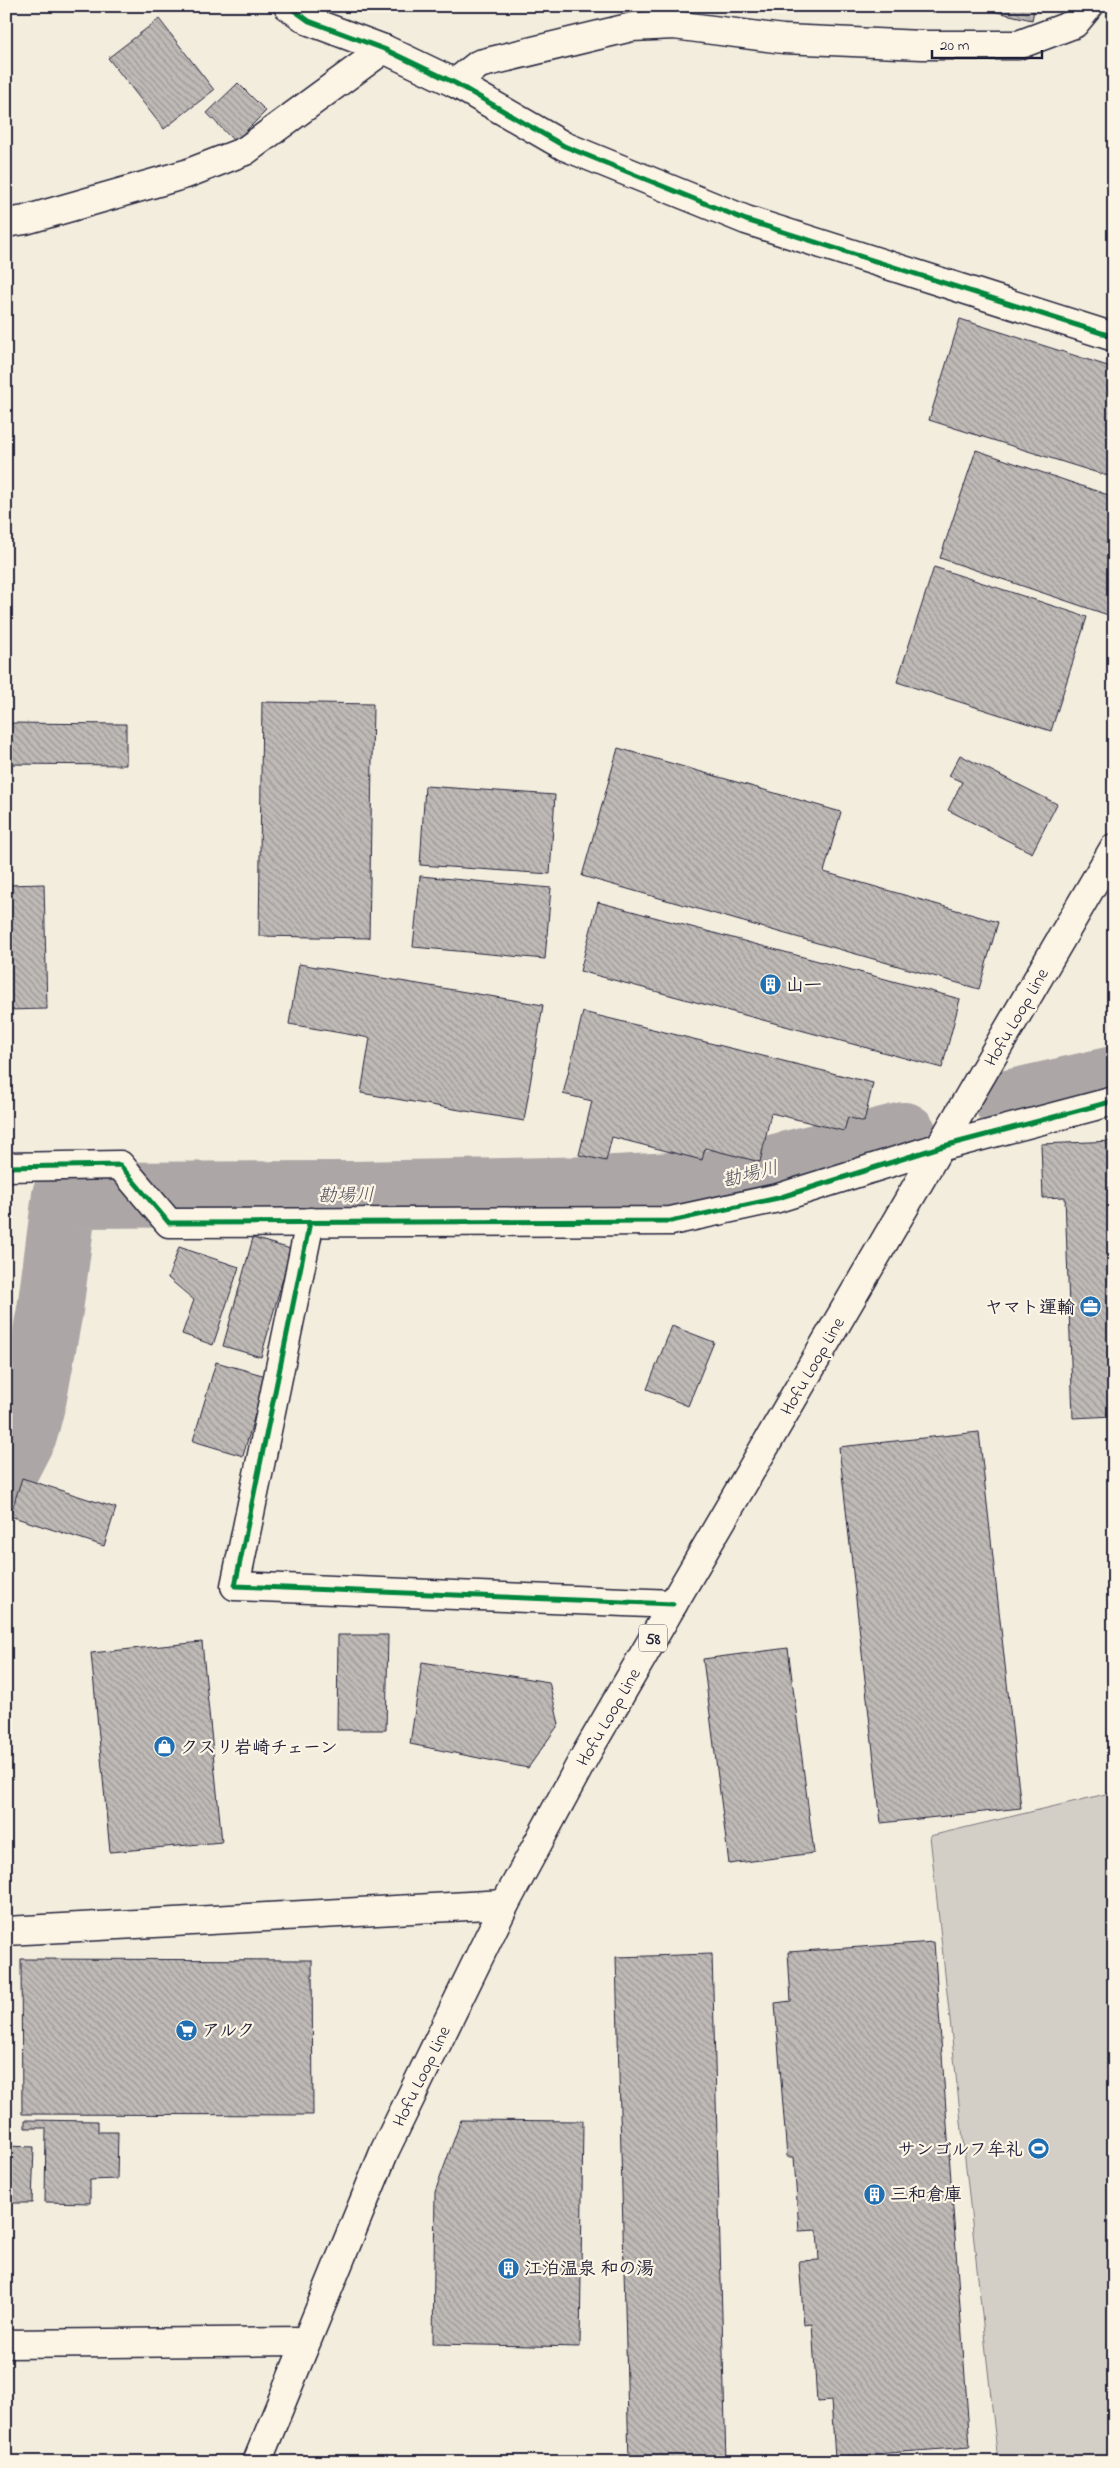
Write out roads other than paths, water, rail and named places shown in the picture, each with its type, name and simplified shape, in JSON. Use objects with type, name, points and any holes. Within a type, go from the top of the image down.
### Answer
[{"type":"street","points":[[288,6],[309,20],[384,49],[455,83],[564,146],[746,220],[1114,337]]},
{"type":"street","points":[[455,83],[479,64],[632,27],[674,25],[783,39],[922,45],[1018,45],[1074,24],[1089,6]]},
{"type":"street","points":[[6,223],[25,220],[186,174],[245,151],[384,49]]},
{"type":"street","name":"Hofu Loop Line","points":[[257,2462],[305,2341],[385,2150],[505,1904],[586,1754],[1114,848]]},
{"type":"street","points":[[6,1167],[120,1165],[169,1223],[671,1221],[778,1198],[940,1147],[1114,1101]]},
{"type":"street","points":[[310,1222],[235,1586],[673,1604]]},
{"type":"street","points":[[6,1932],[505,1904]]},
{"type":"street","points":[[6,2344],[305,2341]]},
{"type":"waterway","name":"勘場川","points":[[1008,1103],[1114,1079]]},
{"type":"waterway","name":"勘場川","points":[[6,1469],[25,1432],[34,1397],[50,1310],[65,1195],[351,1194],[596,1189],[712,1183],[904,1135]]},
{"type":"place","name":"山一","points":[[770,985]]},
{"type":"place","name":"ヤマト運輸","points":[[1091,1307]]},
{"type":"place","name":"クスリ岩崎チェーン","points":[[164,1747]]},
{"type":"place","name":"アルク","points":[[186,2030]]},
{"type":"place","name":"サンゴルフ牟礼","points":[[1039,2149]]},
{"type":"place","name":"三和倉庫","points":[[874,2194]]},
{"type":"place","name":"江泊温泉 和の湯","points":[[508,2268]]}]
